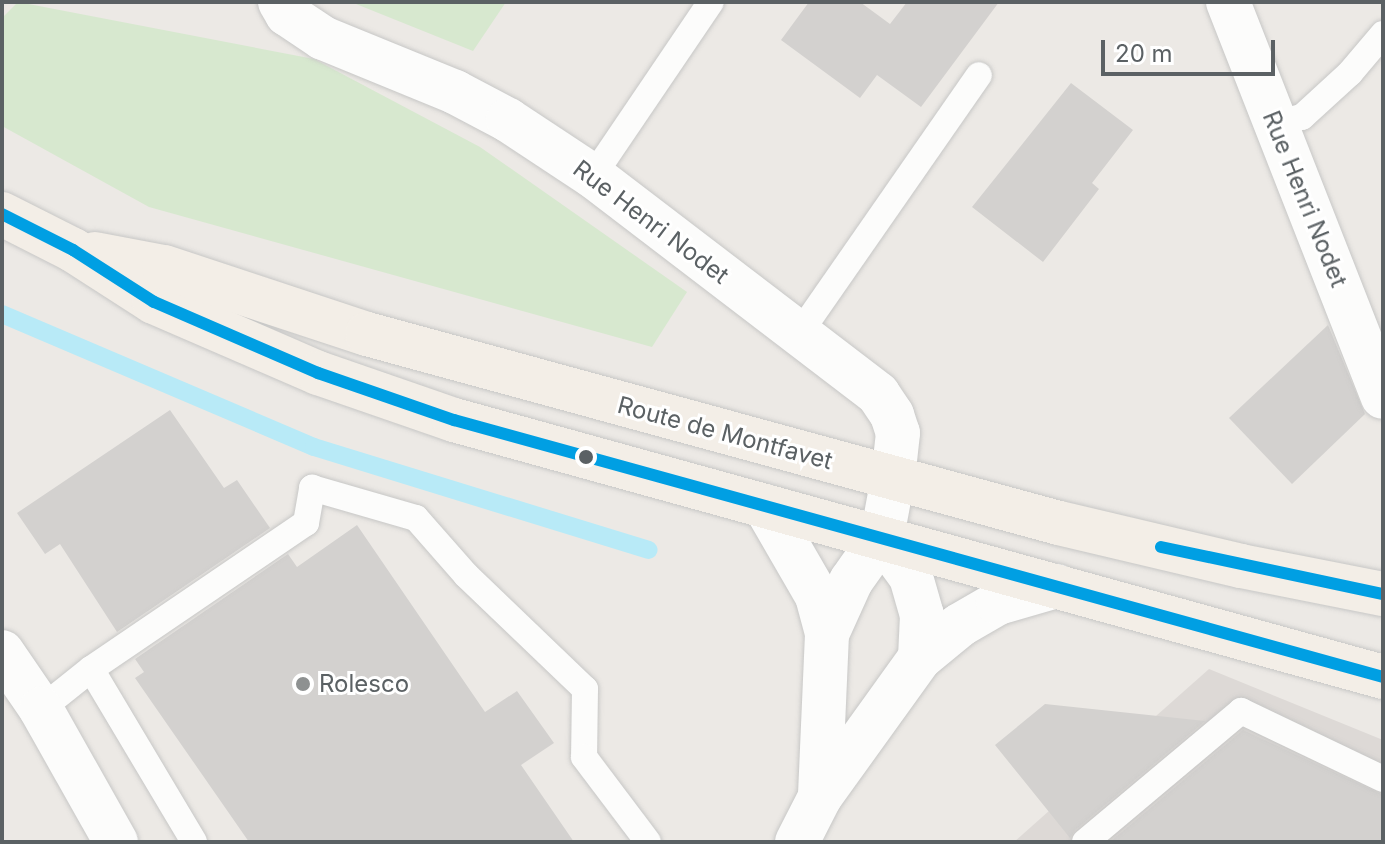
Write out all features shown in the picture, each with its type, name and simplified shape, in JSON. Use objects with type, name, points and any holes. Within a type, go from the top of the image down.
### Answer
[{"type":"main road","name":"Route de Montfavet","points":[[2,214],[73,250],[154,302],[318,373],[454,420],[1383,677]]},
{"type":"main road","name":"Route de Montfavet","points":[[73,250],[164,267],[367,334],[893,478],[1241,566],[1383,594]]},
{"type":"street","name":"Rue Henri Nodet","points":[[280,2],[287,14],[323,38],[455,92],[508,120],[593,176],[878,394],[892,415],[898,433],[882,537],[851,581],[827,634]]},
{"type":"street","name":"Rue Henri Nodet","points":[[1228,2],[1275,124],[1379,370]]},
{"type":"street","name":"Rue Henri Nodet","points":[[765,506],[817,596],[827,634],[820,797]]},
{"type":"street","points":[[882,537],[911,577],[922,615],[920,658]]},
{"type":"street","name":"Rue Henri Nodet","points":[[797,842],[820,797],[920,658],[960,625],[998,603],[1057,586]]},
{"type":"street","points":[[2,652],[41,709],[116,842]]},
{"type":"lane","points":[[593,176],[711,2]]},
{"type":"lane","points":[[1275,124],[1302,117],[1350,73],[1383,34]]},
{"type":"lane","points":[[799,334],[979,75]]},
{"type":"lane","points":[[41,709],[91,669],[306,523],[312,488],[416,518],[466,575],[585,689],[584,757],[648,842]]},
{"type":"lane","points":[[91,669],[194,842]]},
{"type":"lane","points":[[1085,842],[1241,711],[1383,779]]},
{"type":"shaded area","points":[[1209,669],[1383,740],[1383,842],[1014,842]]},
{"type":"green space","points":[[18,2],[314,59],[480,147],[687,292],[652,347],[149,207],[2,126],[2,18]]},
{"type":"green space","points":[[351,2],[506,2],[473,51]]},
{"type":"building","points":[[809,2],[860,2],[890,24],[907,2],[999,2],[921,107],[877,75],[860,98],[781,40]]},
{"type":"building","points":[[1071,83],[1133,130],[1092,183],[1099,189],[1043,262],[972,207]]},
{"type":"building","points":[[1328,325],[1365,414],[1292,484],[1229,418]]},
{"type":"building","points":[[170,410],[224,488],[237,480],[270,528],[117,632],[60,544],[45,554],[17,513]]},
{"type":"building","name":"Rolesco","points":[[357,525],[485,712],[517,691],[554,743],[521,765],[574,842],[249,842],[135,678],[144,672],[135,659],[288,554],[297,567]]},
{"type":"building","points":[[1045,704],[1205,721],[1075,830],[1070,838],[995,745]]},
{"type":"building","points":[[1243,730],[1383,795],[1383,842],[1110,842]]},
{"type":"waterway","points":[[2,314],[314,447],[649,550]]},
{"type":"transit line","points":[[2,214],[73,250],[154,302],[318,373],[454,420],[1383,677]]},
{"type":"transit line","points":[[1161,547],[1383,594]]},
{"type":"place","name":"Rolesco","points":[[303,684]]}]
